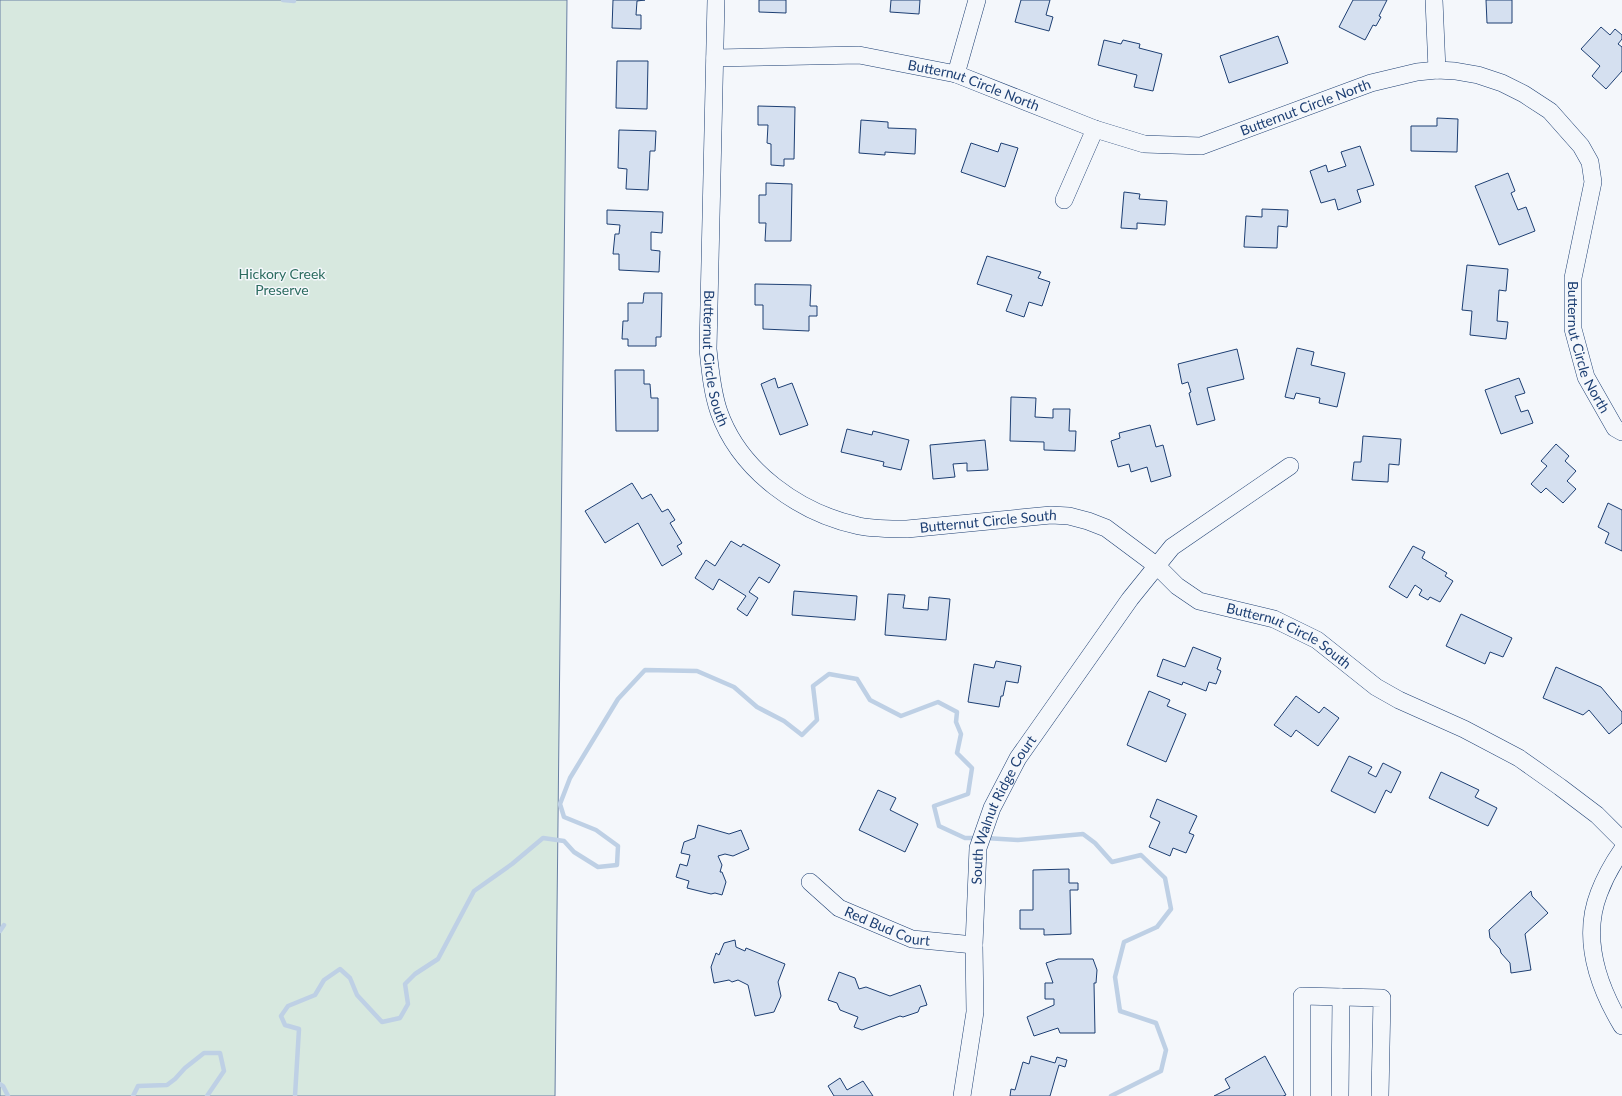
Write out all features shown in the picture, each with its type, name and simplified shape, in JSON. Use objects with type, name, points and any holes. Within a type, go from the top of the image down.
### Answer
[{"type":"street","name":"Butternut Circle South","points":[[716,0],[708,349],[711,376],[718,411],[727,430],[754,468],[776,488],[806,506],[839,520],[859,526],[887,529],[907,529],[1051,515],[1069,516],[1106,528],[1157,566],[1177,586],[1199,600],[1274,619],[1317,640],[1376,688],[1464,729],[1519,758],[1597,816],[1622,840]]},
{"type":"street","points":[[956,74],[977,0]]},
{"type":"street","points":[[1434,0],[1437,70]]},
{"type":"street","name":"Butternut Circle North","points":[[715,58],[859,55],[956,74],[1095,129],[1144,144],[1201,146],[1371,83],[1403,74],[1437,70],[1455,71],[1478,75],[1502,83],[1524,94],[1550,111],[1581,146],[1590,162],[1593,182],[1573,278],[1573,329],[1586,377],[1615,428],[1622,432]]},
{"type":"street","points":[[1064,200],[1095,129]]},
{"type":"street","name":"South Walnut Ridge Court","points":[[962,1096],[975,1012],[974,945],[978,848],[992,808],[1018,758],[1130,599],[1172,546],[1290,466]]},
{"type":"street","points":[[1622,850],[1609,871],[1598,894],[1592,923],[1593,955],[1599,980],[1610,1006],[1622,1026]]},
{"type":"street","name":"Red Bud Court","points":[[810,882],[839,908],[912,939],[974,945]]},
{"type":"street","points":[[1302,1096],[1302,996],[1382,998],[1380,1096]]},
{"type":"street","points":[[1340,1096],[1342,997]]},
{"type":"green space","name":"Hickory Creek Preserve","points":[[0,0],[567,0],[555,1096],[0,1096]]},
{"type":"building","points":[[613,0],[645,0],[637,1],[636,15],[641,15],[641,29],[612,28]]},
{"type":"building","points":[[759,0],[786,0],[786,13],[759,12]]},
{"type":"building","points":[[891,0],[920,0],[919,14],[890,12]]},
{"type":"building","points":[[1021,0],[1050,0],[1046,15],[1053,17],[1049,31],[1015,22]]},
{"type":"building","points":[[1353,0],[1387,0],[1379,16],[1381,17],[1376,26],[1373,25],[1365,40],[1339,27]]},
{"type":"building","points":[[1486,0],[1512,0],[1512,23],[1487,23]]},
{"type":"building","points":[[1601,27],[1610,35],[1615,29],[1622,35],[1622,39],[1618,44],[1622,47],[1622,71],[1606,89],[1592,76],[1600,66],[1581,49]]},
{"type":"building","points":[[1278,36],[1288,63],[1229,83],[1220,56]]},
{"type":"building","points":[[1104,40],[1121,44],[1123,40],[1140,44],[1139,48],[1162,54],[1153,91],[1134,87],[1137,75],[1098,65]]},
{"type":"building","points":[[617,61],[648,61],[647,109],[616,108]]},
{"type":"building","points":[[758,106],[795,107],[794,159],[784,159],[784,166],[771,165],[771,144],[767,143],[768,125],[758,125]]},
{"type":"building","points":[[1437,118],[1458,119],[1457,152],[1411,151],[1411,126],[1437,126]]},
{"type":"building","points":[[861,120],[888,122],[888,128],[916,129],[915,154],[885,152],[885,155],[859,153]]},
{"type":"building","points":[[619,130],[656,131],[655,151],[650,151],[648,190],[626,189],[627,169],[618,168]]},
{"type":"building","points":[[971,143],[998,152],[1001,143],[1018,148],[1005,187],[961,172]]},
{"type":"building","points":[[1360,146],[1374,185],[1357,190],[1361,202],[1338,210],[1335,199],[1321,203],[1310,171],[1326,165],[1328,172],[1346,166],[1341,152]]},
{"type":"building","points":[[1508,173],[1515,191],[1511,193],[1518,210],[1526,207],[1535,231],[1499,245],[1475,186]]},
{"type":"building","points":[[766,183],[792,184],[791,241],[765,241],[766,223],[759,223],[759,195],[766,195]]},
{"type":"building","points":[[1124,192],[1140,194],[1139,199],[1167,201],[1165,225],[1137,223],[1137,229],[1121,228]]},
{"type":"building","points":[[1262,209],[1288,210],[1287,227],[1278,226],[1277,248],[1244,247],[1246,216],[1262,217]]},
{"type":"building","points":[[607,210],[663,212],[662,233],[651,232],[651,250],[660,251],[659,272],[619,270],[619,254],[613,254],[615,234],[619,234],[620,225],[607,224]]},
{"type":"building","points":[[987,256],[1041,272],[1038,278],[1050,282],[1042,306],[1029,302],[1024,317],[1006,311],[1012,295],[977,284]]},
{"type":"building","points":[[1467,265],[1508,269],[1506,291],[1499,290],[1497,321],[1508,322],[1506,339],[1470,335],[1472,311],[1462,310]]},
{"type":"building","points":[[755,284],[811,285],[810,306],[817,306],[817,316],[809,316],[809,331],[763,329],[763,305],[755,305]]},
{"type":"building","points":[[644,293],[662,293],[661,337],[656,337],[656,346],[628,346],[628,339],[622,339],[623,321],[628,321],[628,303],[643,303]]},
{"type":"building","points":[[1297,348],[1314,352],[1311,365],[1345,373],[1337,407],[1319,403],[1320,398],[1296,393],[1294,399],[1285,397]]},
{"type":"building","points":[[1237,349],[1244,379],[1207,388],[1215,420],[1197,425],[1189,393],[1191,392],[1188,382],[1182,384],[1178,364]]},
{"type":"building","points":[[615,370],[644,370],[644,384],[650,384],[651,398],[658,398],[658,431],[616,431]]},
{"type":"building","points":[[775,378],[778,388],[792,383],[808,425],[780,435],[761,384]]},
{"type":"building","points":[[1519,378],[1525,393],[1515,396],[1521,412],[1528,410],[1533,423],[1501,434],[1485,390]]},
{"type":"building","points":[[1011,397],[1036,398],[1035,417],[1053,418],[1053,409],[1070,409],[1069,431],[1076,431],[1075,451],[1044,450],[1044,442],[1010,441]]},
{"type":"building","points":[[1150,425],[1156,447],[1163,445],[1171,476],[1151,482],[1147,467],[1131,472],[1129,464],[1118,467],[1111,441],[1120,438],[1119,433]]},
{"type":"building","points":[[847,429],[872,435],[873,431],[909,440],[901,470],[883,466],[884,462],[841,452]]},
{"type":"building","points":[[1363,436],[1401,439],[1399,465],[1389,464],[1388,482],[1352,480],[1354,462],[1361,462]]},
{"type":"building","points":[[985,440],[988,470],[967,471],[967,463],[953,464],[955,477],[933,479],[930,445]]},
{"type":"building","points":[[1556,444],[1569,456],[1565,461],[1576,471],[1567,481],[1576,489],[1563,503],[1546,488],[1541,493],[1531,484],[1547,466],[1541,461]]},
{"type":"building","points":[[632,483],[642,499],[651,494],[662,512],[668,509],[675,520],[670,523],[682,543],[677,546],[682,554],[662,566],[638,523],[605,543],[585,511]]},
{"type":"building","points":[[1608,503],[1622,510],[1622,551],[1605,543],[1609,533],[1598,527]]},
{"type":"building","points":[[731,541],[741,547],[743,544],[780,565],[769,583],[759,577],[749,592],[758,598],[747,616],[737,609],[746,596],[719,579],[713,590],[695,578],[706,560],[715,566]]},
{"type":"building","points":[[1413,546],[1425,552],[1422,558],[1447,573],[1445,576],[1453,581],[1440,602],[1430,597],[1428,600],[1419,595],[1422,590],[1415,585],[1407,598],[1389,587]]},
{"type":"building","points":[[794,591],[857,596],[855,620],[792,615]]},
{"type":"building","points":[[888,594],[905,595],[903,608],[928,610],[929,597],[950,599],[946,640],[885,635]]},
{"type":"building","points":[[1461,614],[1512,638],[1503,657],[1490,652],[1485,664],[1446,646]]},
{"type":"building","points":[[1193,647],[1221,658],[1217,669],[1221,671],[1216,684],[1209,682],[1206,691],[1183,682],[1182,685],[1157,676],[1163,659],[1185,667]]},
{"type":"building","points":[[996,661],[1021,666],[1018,683],[1006,681],[999,707],[968,702],[974,664],[994,668]]},
{"type":"building","points":[[1556,667],[1601,687],[1622,712],[1622,723],[1609,734],[1589,710],[1583,715],[1543,698]]},
{"type":"building","points":[[1149,691],[1170,700],[1167,706],[1186,714],[1166,762],[1127,745]]},
{"type":"building","points":[[1296,696],[1319,713],[1324,707],[1339,718],[1318,746],[1296,730],[1291,737],[1274,725]]},
{"type":"building","points":[[1349,756],[1372,767],[1368,773],[1376,777],[1383,763],[1401,772],[1391,793],[1386,790],[1375,813],[1331,791]]},
{"type":"building","points":[[1441,772],[1479,790],[1475,797],[1497,808],[1488,826],[1429,798]]},
{"type":"building","points":[[878,790],[896,798],[890,810],[918,824],[905,852],[859,830]]},
{"type":"building","points":[[1157,799],[1197,816],[1189,833],[1194,835],[1186,853],[1173,848],[1170,856],[1149,847],[1160,822],[1150,817]]},
{"type":"building","points":[[698,825],[729,834],[741,830],[749,849],[733,856],[725,854],[718,856],[722,865],[720,872],[722,872],[726,882],[722,895],[687,888],[689,881],[676,877],[680,864],[687,866],[690,855],[681,853],[684,842],[695,838]]},
{"type":"building","points":[[1069,869],[1069,883],[1078,883],[1078,890],[1070,890],[1071,934],[1044,935],[1044,929],[1020,929],[1020,910],[1033,910],[1033,870]]},
{"type":"building","points":[[1531,891],[1532,896],[1548,913],[1525,934],[1531,970],[1511,973],[1510,963],[1490,938],[1489,930]]},
{"type":"building","points":[[735,940],[736,947],[745,951],[746,948],[785,964],[778,982],[781,996],[774,1012],[755,1016],[748,985],[738,980],[732,982],[729,980],[714,983],[711,967],[716,953],[719,955],[724,943]]},
{"type":"building","points":[[1058,959],[1093,959],[1097,970],[1096,983],[1094,983],[1095,1033],[1060,1033],[1058,1028],[1034,1036],[1027,1017],[1054,1005],[1054,999],[1045,999],[1045,983],[1053,983],[1046,963]]},
{"type":"building","points":[[839,972],[855,978],[859,989],[866,987],[890,996],[920,985],[927,1005],[920,1007],[918,1012],[903,1017],[900,1016],[862,1030],[854,1027],[858,1017],[840,1010],[837,1003],[828,1000]]},
{"type":"building","points":[[1031,1056],[1055,1063],[1057,1057],[1067,1060],[1065,1067],[1059,1065],[1050,1096],[1010,1096],[1011,1089],[1015,1090],[1023,1062],[1029,1064]]},
{"type":"building","points":[[1265,1056],[1286,1095],[1214,1096],[1230,1088],[1225,1079]]},
{"type":"building","points":[[840,1078],[847,1090],[863,1081],[873,1096],[834,1096],[828,1086]]},
{"type":"waterway","points":[[283,0],[294,1]]},
{"type":"waterway","points":[[295,1096],[299,1029],[285,1025],[281,1016],[288,1006],[315,995],[324,980],[340,969],[350,978],[357,995],[382,1022],[400,1018],[408,1004],[405,984],[415,974],[438,959],[474,891],[512,864],[543,838],[564,841],[574,852],[598,867],[617,865],[618,846],[596,830],[564,817],[560,804],[570,778],[618,699],[645,670],[697,671],[734,687],[757,707],[784,721],[802,735],[817,720],[813,686],[829,674],[857,679],[870,700],[901,716],[938,702],[957,712],[956,722],[961,734],[957,753],[972,768],[968,794],[934,806],[939,826],[965,838],[978,838]]},
{"type":"waterway","points":[[985,838],[1018,840],[1083,834],[1095,843],[1112,862],[1141,855],[1165,878],[1171,909],[1157,927],[1124,942],[1115,977],[1120,1011],[1156,1023],[1166,1050],[1161,1071],[1111,1096]]},
{"type":"waterway","points":[[0,931],[4,925]]},
{"type":"waterway","points":[[133,1096],[138,1086],[167,1085],[204,1053],[220,1053],[224,1071],[207,1096]]},
{"type":"waterway","points":[[0,1084],[3,1086],[8,1096]]}]
